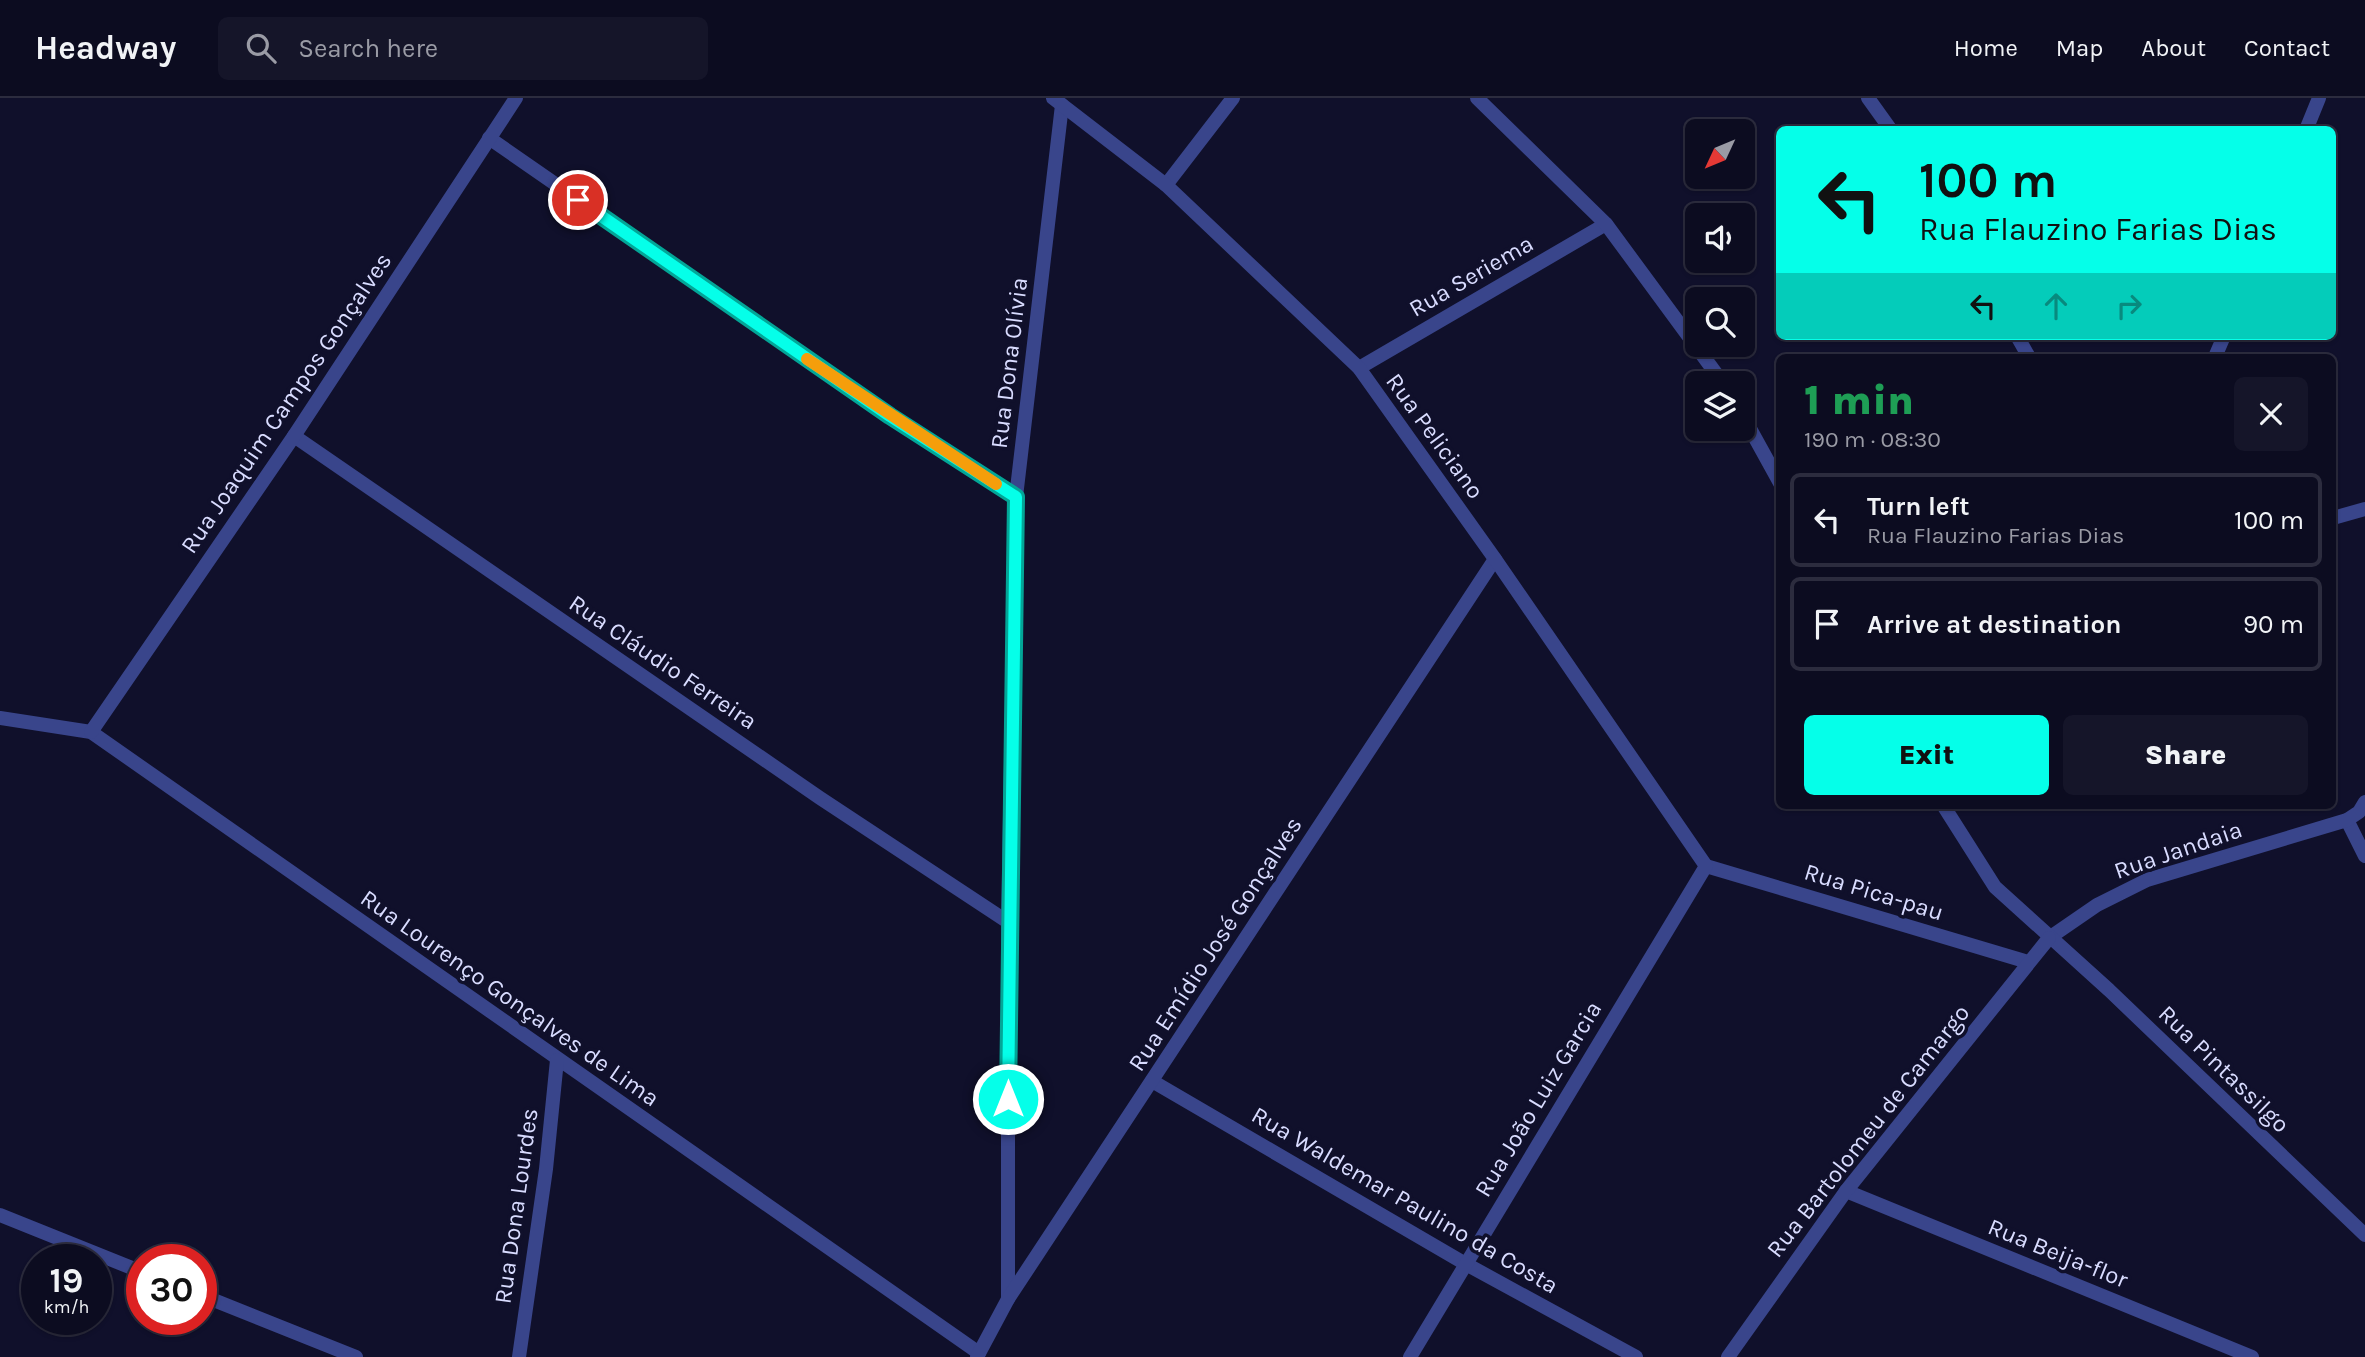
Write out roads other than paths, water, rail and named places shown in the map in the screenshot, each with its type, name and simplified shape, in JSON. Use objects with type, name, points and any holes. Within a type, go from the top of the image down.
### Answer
[{"type":"street","name":"Rua Joaquim Campos Gonçalves","points":[[91,732],[294,436],[516,98]]},
{"type":"street","points":[[1166,185],[1233,98]]},
{"type":"street","points":[[1477,98],[1606,224],[1714,371]]},
{"type":"street","points":[[1868,98],[1888,126]]},
{"type":"street","points":[[2308,126],[2319,98]]},
{"type":"street","name":"Rua Peliciano","points":[[1058,101],[1166,185],[1359,368],[1495,559],[1706,866]]},
{"type":"street","name":"Rua Dona Olívia","points":[[1008,1299],[1008,922],[1016,497],[1058,101]]},
{"type":"street","points":[[489,138],[890,416],[1016,497]]},
{"type":"street","name":"Rua Seriema","points":[[1359,368],[1606,224]]},
{"type":"street","name":"Rua Cláudio Ferreira","points":[[294,436],[820,798],[1008,922]]},
{"type":"street","points":[[1755,438],[1776,476]]},
{"type":"street","points":[[2336,517],[2365,509]]},
{"type":"street","name":"Rua Emídio José Gonçalves","points":[[978,1355],[1008,1299],[1495,559]]},
{"type":"street","name":"Rua Lourenço Gonçalves de Lima","points":[[0,718],[91,732],[978,1355]]},
{"type":"street","name":"Rua Pintassilgo","points":[[1946,809],[1995,887],[2109,990],[2365,1235]]},
{"type":"street","points":[[2359,812],[2365,856]]},
{"type":"street","name":"Rua Jandaia","points":[[2049,937],[2097,905],[2147,880],[2359,812]]},
{"type":"street","name":"Rua Pica-pau","points":[[1706,866],[2028,962]]},
{"type":"street","name":"Rua João Luiz Garcia","points":[[1410,1357],[1464,1263],[1706,866]]},
{"type":"street","name":"Rua Bartolomeu de Camargo","points":[[1728,1357],[1846,1191],[2049,937]]},
{"type":"street","name":"Rua Dona Lourdes","points":[[519,1357],[547,1169],[557,1060]]},
{"type":"street","name":"Rua Waldemar Paulino da Costa","points":[[1152,1081],[1464,1263],[1636,1357]]},
{"type":"street","name":"Rua Beija-flor","points":[[1846,1191],[2252,1357]]},
{"type":"street","points":[[0,1215],[126,1266]]},
{"type":"street","points":[[217,1301],[356,1357]]}]
